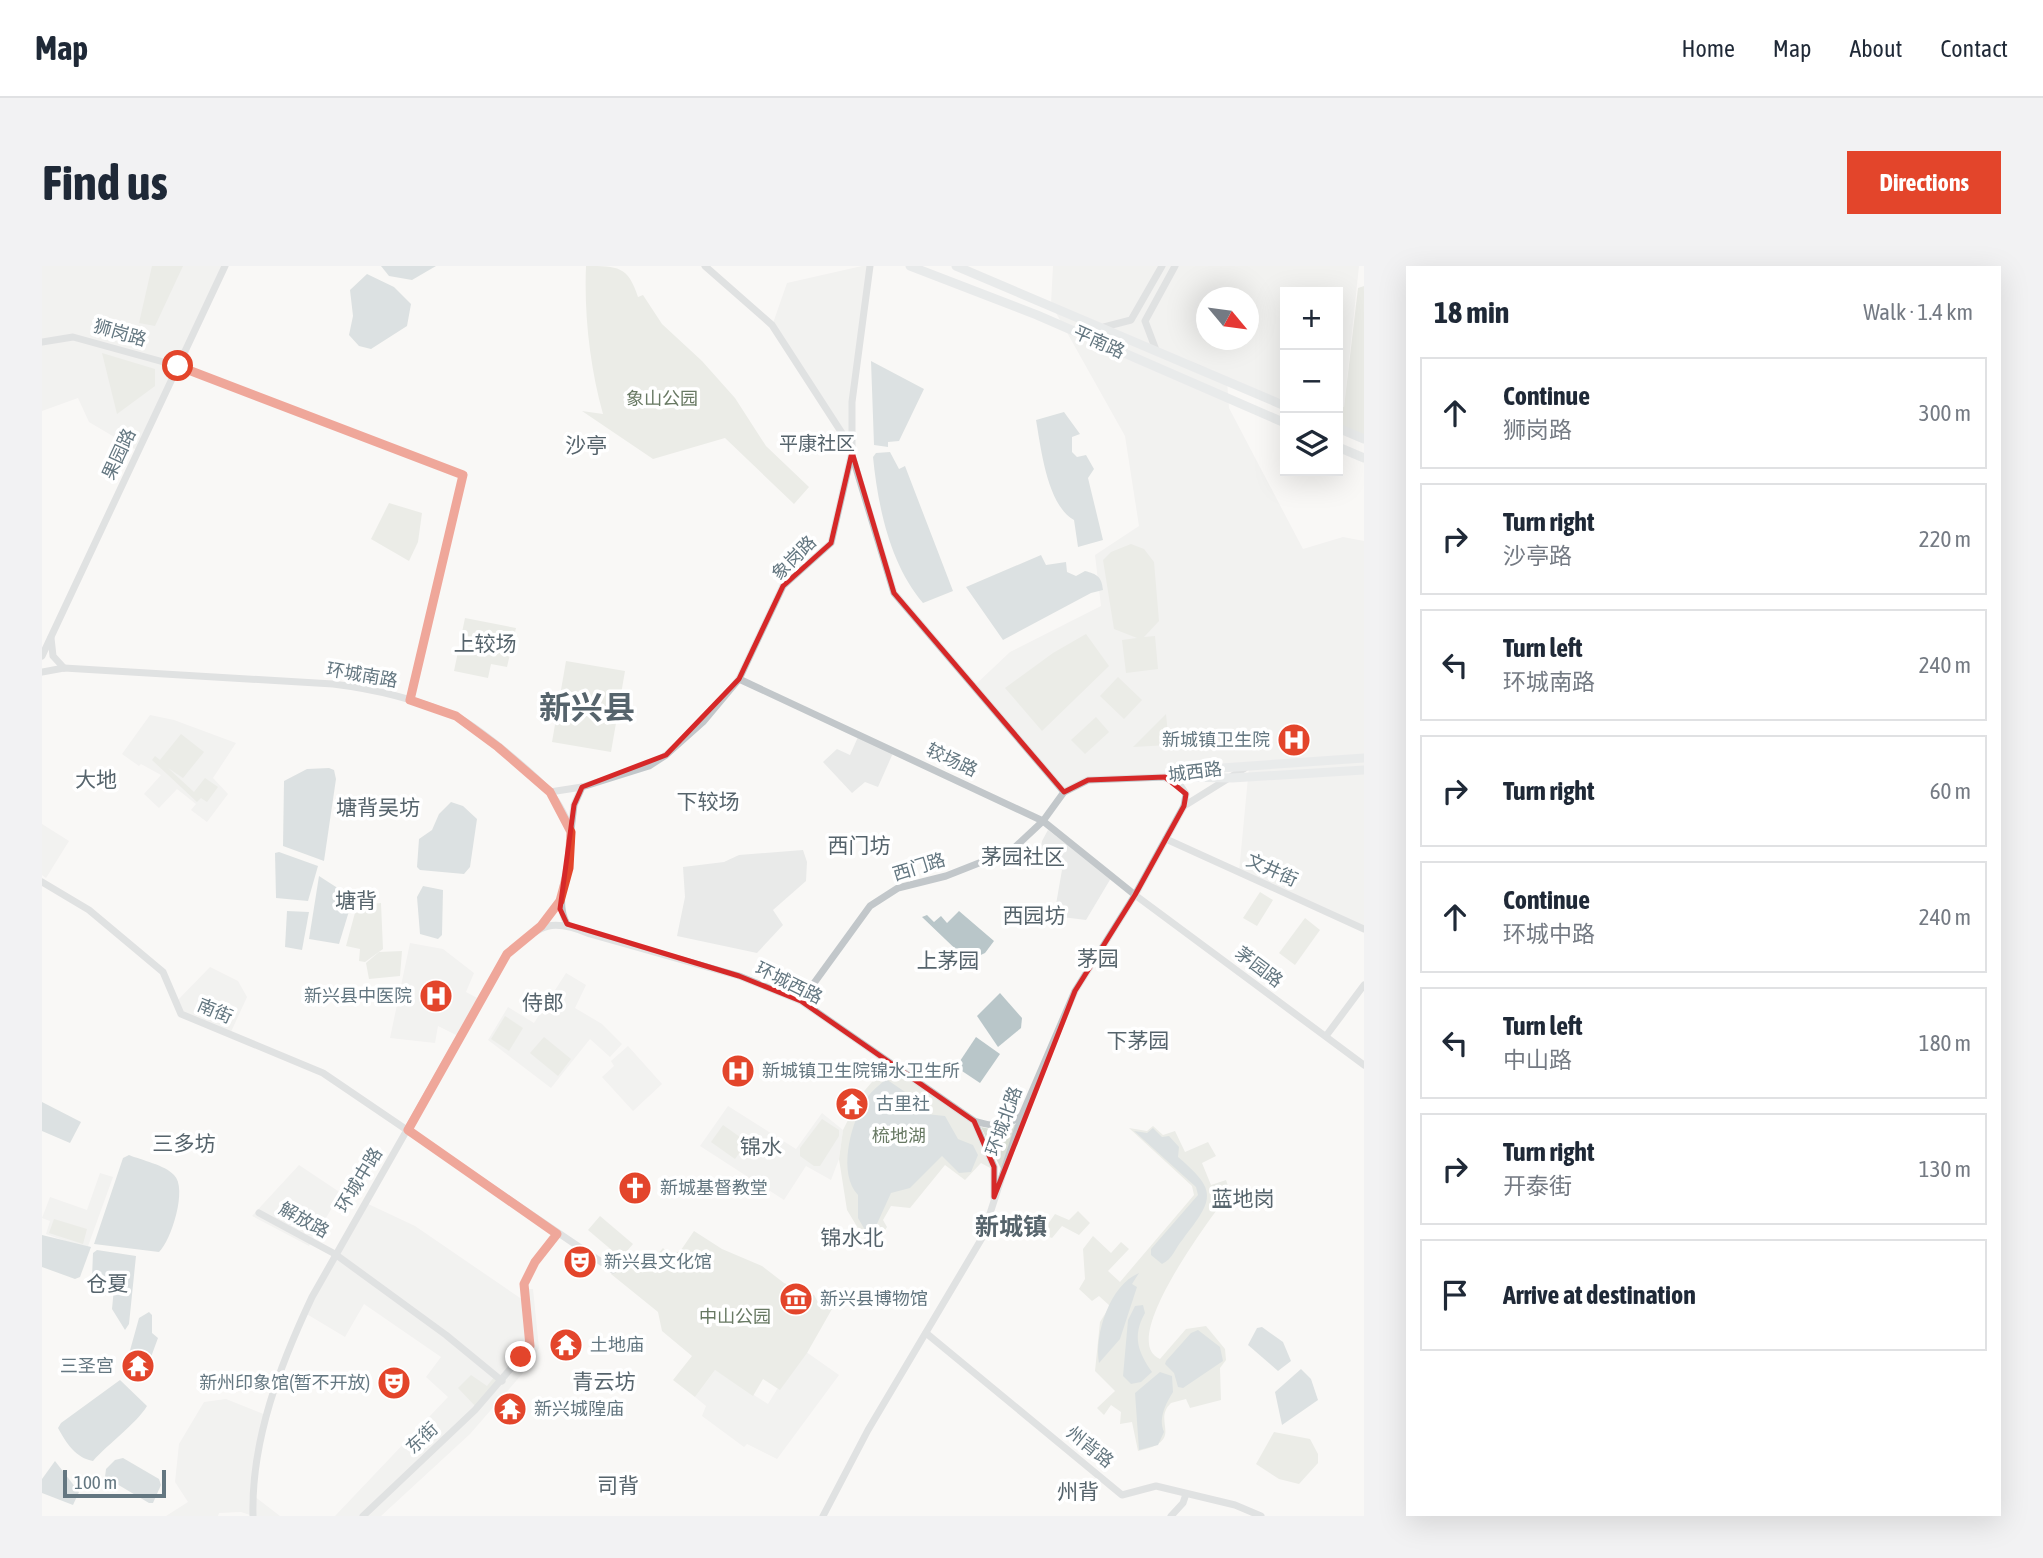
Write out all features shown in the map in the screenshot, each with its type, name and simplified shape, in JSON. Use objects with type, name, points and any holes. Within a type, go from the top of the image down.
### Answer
[{"type":"main road","name":"平南路","points":[[910,266],[1037,314],[1280,421]]},
{"type":"main road","name":"平南路","points":[[956,266],[1280,404]]},
{"type":"main road","points":[[1343,430],[1364,439]]},
{"type":"main road","points":[[1343,449],[1364,458]]},
{"type":"main road","name":"城西路","points":[[1165,777],[1193,771],[1364,758]]},
{"type":"main road","points":[[1165,777],[1232,778],[1364,770]]},
{"type":"street","name":"果园路","points":[[42,656],[225,266]]},
{"type":"street","points":[[705,266],[772,326],[848,438],[894,593],[1064,792],[1043,821]]},
{"type":"street","name":"象岗路","points":[[550,792],[582,788],[649,766],[666,755],[703,722],[739,679],[783,586],[831,543],[852,452],[852,402],[870,266]]},
{"type":"street","points":[[1096,326],[1110,327],[1131,320],[1162,266]]},
{"type":"street","points":[[1157,351],[1149,337],[1145,321],[1175,266]]},
{"type":"street","name":"狮岗路","points":[[42,342],[72,337],[178,366],[463,475],[410,700]]},
{"type":"street","points":[[51,638],[53,656],[64,668]]},
{"type":"street","name":"环城南路","points":[[42,672],[64,668],[333,684],[365,688],[410,700],[456,716],[498,747],[550,792],[571,832]]},
{"type":"street","name":"较场路","points":[[739,679],[1043,821],[1135,895]]},
{"type":"street","name":"环城北路","points":[[823,1516],[855,1452],[982,1238],[1022,1115],[1075,991],[1135,895],[1184,806],[1249,766]]},
{"type":"street","points":[[1165,777],[1180,785],[1186,794],[1184,806]]},
{"type":"street","name":"城西路","points":[[1064,792],[1088,780],[1165,777]]},
{"type":"street","points":[[541,926],[567,924],[560,909],[561,899],[569,868],[574,805],[582,788]]},
{"type":"street","name":"西门路","points":[[801,1001],[870,905],[898,888],[946,876],[1012,850],[1043,821]]},
{"type":"street","name":"文井街","points":[[1166,839],[1364,929]]},
{"type":"street","name":"南街","points":[[42,882],[89,910],[163,972],[181,1014],[323,1073],[613,1270]]},
{"type":"street","name":"茅园路","points":[[1135,895],[1364,1065]]},
{"type":"street","name":"环城中路","points":[[253,1516],[266,1415],[286,1353],[335,1255],[507,954],[541,926],[561,899]]},
{"type":"street","name":"环城西路","points":[[567,924],[590,934],[739,976],[801,1001],[974,1121],[993,1127],[1008,1125],[1022,1115]]},
{"type":"street","points":[[1326,1036],[1364,985]]},
{"type":"street","points":[[974,1121],[994,1167],[994,1198]]},
{"type":"street","name":"解放路","points":[[259,1213],[335,1255],[446,1335],[502,1381]]},
{"type":"street","name":"东街","points":[[363,1516],[475,1410],[530,1346],[524,1284],[535,1262],[557,1234]]},
{"type":"street","name":"州背路","points":[[926,1332],[1122,1494],[1156,1486],[1235,1505],[1261,1516]]},
{"type":"street","points":[[1171,1516],[1183,1503],[1186,1494]]},
{"type":"highlighted area","points":[[852,452],[894,593],[1064,792],[1088,780],[1165,777],[1186,794],[1184,806],[1135,895],[1075,991],[994,1197],[994,1167],[974,1121],[801,1001],[739,976],[567,924],[560,909],[574,805],[582,787],[666,755],[739,679],[783,586],[831,543]]},
{"type":"shaded area","points":[[42,266],[225,266],[138,451],[89,422],[78,398],[42,411]]},
{"type":"shaded area","points":[[381,266],[436,266],[412,280],[389,276]]},
{"type":"shaded area","points":[[870,266],[852,402],[852,452],[848,438],[772,326],[787,283]]},
{"type":"shaded area","points":[[1053,266],[1359,266],[1344,408],[1343,287],[1280,287],[1280,403],[1227,381],[1229,408],[1303,549],[1343,537],[1364,541],[1364,929],[1239,872],[1249,767],[1165,777],[1088,780],[1064,792],[974,686],[1010,652],[1101,606],[1095,555],[1139,526],[1125,436],[1051,304]]},
{"type":"shaded area","points":[[367,274],[394,287],[411,304],[407,326],[371,349],[359,346],[349,335],[353,316],[350,290]]},
{"type":"shaded area","points":[[871,361],[924,389],[899,441],[888,442],[888,447],[874,445]]},
{"type":"shaded area","points":[[1064,412],[1080,434],[1072,437],[1072,452],[1077,457],[1086,455],[1094,469],[1088,478],[1103,540],[1078,547],[1074,520],[1065,513],[1051,489],[1036,420]]},
{"type":"shaded area","points":[[890,452],[899,469],[905,466],[953,591],[923,603],[902,571],[882,515],[873,457],[876,453]]},
{"type":"shaded area","points":[[1041,555],[1046,565],[1066,562],[1067,572],[1076,576],[1085,571],[1096,575],[1103,590],[1091,593],[1003,640],[966,587]]},
{"type":"shaded area","points":[[150,715],[174,720],[236,743],[213,778],[228,794],[207,822],[191,810],[196,804],[177,789],[159,808],[144,794],[161,775],[141,764],[139,766],[122,754]]},
{"type":"shaded area","points":[[858,737],[893,753],[878,787],[865,782],[852,793],[823,762],[837,749],[850,755]]},
{"type":"shaded area","points":[[307,769],[334,770],[336,779],[324,861],[283,846],[284,781]]},
{"type":"shaded area","points":[[451,802],[463,806],[477,819],[470,867],[464,874],[420,870],[417,867],[419,839],[432,830],[439,814]]},
{"type":"shaded area","points":[[42,824],[69,841],[46,878],[42,875]]},
{"type":"shaded area","points":[[1048,830],[1111,878],[1086,920],[1054,916],[1062,870],[1038,866],[1042,841]]},
{"type":"shaded area","points":[[803,850],[807,862],[806,881],[773,910],[783,925],[757,953],[677,936],[685,897],[683,867],[724,862],[739,855]]},
{"type":"shaded area","points":[[279,852],[318,866],[308,901],[276,898],[275,853]]},
{"type":"shaded area","points":[[319,876],[353,898],[339,944],[309,939]]},
{"type":"shaded area","points":[[423,886],[443,890],[442,935],[438,939],[420,934],[417,897]]},
{"type":"shaded area","points":[[287,911],[309,912],[302,950],[285,947]]},
{"type":"shaded area","points":[[959,911],[994,941],[985,953],[968,961],[922,917],[927,915],[934,922],[941,916],[947,923]]},
{"type":"shaded area","name":"新兴县中医院","points":[[410,943],[443,949],[474,973],[466,992],[481,1000],[460,1037],[438,1026],[435,1043],[390,1038]]},
{"type":"shaded area","points":[[210,967],[238,981],[247,997],[230,1034],[181,1014],[176,1002]]},
{"type":"shaded area","points":[[566,973],[586,985],[575,1008],[602,1024],[622,1044],[610,1057],[590,1039],[551,1088],[488,1040],[508,1007],[534,1023]]},
{"type":"shaded area","points":[[1000,993],[1022,1018],[1021,1028],[998,1047],[977,1016]]},
{"type":"shaded area","points":[[976,1037],[1000,1054],[980,1083],[956,1067]]},
{"type":"shaded area","points":[[628,1046],[662,1084],[633,1111],[602,1077],[614,1066],[611,1061]]},
{"type":"shaded area","name":"梳地湖","points":[[886,1079],[911,1096],[915,1105],[926,1114],[945,1116],[958,1139],[973,1145],[978,1155],[971,1172],[959,1173],[942,1156],[910,1188],[891,1193],[876,1226],[865,1230],[858,1218],[858,1195],[849,1175],[848,1150],[850,1137],[863,1104]]},
{"type":"shaded area","points":[[42,1102],[81,1122],[70,1143],[42,1131]]},
{"type":"shaded area","points":[[728,1106],[796,1149],[822,1113],[843,1130],[839,1159],[831,1180],[806,1166],[784,1200],[700,1146]]},
{"type":"shaded area","points":[[1153,1128],[1162,1137],[1169,1136],[1179,1147],[1178,1157],[1200,1179],[1207,1196],[1201,1214],[1171,1256],[1162,1264],[1151,1255],[1151,1249],[1198,1195],[1196,1187],[1134,1131],[1147,1133]]},
{"type":"shaded area","points":[[129,1155],[165,1168],[178,1182],[179,1202],[173,1226],[159,1252],[94,1244],[123,1158]]},
{"type":"shaded area","points":[[299,1165],[341,1193],[309,1246],[252,1216]]},
{"type":"shaded area","points":[[100,1173],[113,1177],[87,1249],[46,1234],[50,1221],[42,1218],[50,1197],[87,1210]]},
{"type":"shaded area","points":[[364,1202],[415,1226],[523,1300],[524,1289],[533,1289],[539,1348],[530,1365],[470,1434],[381,1516],[335,1516],[448,1397],[426,1377],[441,1357],[364,1304],[345,1337],[305,1313]]},
{"type":"shaded area","points":[[42,1235],[91,1247],[80,1277],[75,1279],[42,1267]]},
{"type":"shaded area","points":[[97,1250],[136,1256],[129,1324],[125,1330],[112,1309],[114,1288],[92,1277],[93,1253]]},
{"type":"shaded area","points":[[1139,1273],[1132,1284],[1137,1287],[1120,1339],[1099,1363],[1099,1338],[1106,1312],[1120,1288]]},
{"type":"shaded area","points":[[1143,1305],[1145,1313],[1139,1329],[1138,1344],[1152,1372],[1141,1382],[1131,1384],[1123,1376],[1128,1320],[1135,1306]]},
{"type":"shaded area","points":[[149,1312],[152,1315],[152,1333],[158,1338],[151,1357],[133,1359],[129,1354],[139,1318]]},
{"type":"shaded area","points":[[1262,1327],[1283,1342],[1291,1361],[1278,1371],[1248,1345],[1257,1328]]},
{"type":"shaded area","points":[[1198,1330],[1220,1347],[1223,1361],[1183,1388],[1178,1387],[1174,1373],[1165,1364],[1166,1361],[1191,1333]]},
{"type":"shaded area","points":[[802,1349],[839,1375],[777,1459],[747,1444],[744,1447],[702,1416],[706,1406],[695,1397],[715,1370],[768,1404]]},
{"type":"shaded area","points":[[1301,1369],[1311,1379],[1318,1400],[1282,1425],[1275,1392]]},
{"type":"shaded area","points":[[1160,1372],[1172,1376],[1173,1392],[1162,1416],[1164,1432],[1158,1445],[1139,1450],[1135,1393]]},
{"type":"shaded area","points":[[120,1380],[147,1406],[93,1461],[81,1457],[64,1439],[58,1428],[61,1423]]},
{"type":"shaded area","points":[[226,1399],[266,1415],[254,1496],[280,1516],[253,1516],[241,1512],[219,1513],[218,1516],[166,1516],[188,1502],[175,1482],[179,1444],[204,1402]]},
{"type":"shaded area","points":[[123,1458],[159,1479],[161,1485],[153,1503],[105,1477],[106,1469],[115,1460]]},
{"type":"shaded area","points":[[55,1461],[79,1492],[73,1505],[42,1493],[42,1479]]},
{"type":"green space","points":[[152,266],[183,266],[155,326],[139,323]]},
{"type":"green space","name":"象山公园","points":[[586,266],[606,266],[626,274],[638,297],[643,295],[662,324],[702,361],[735,398],[766,446],[809,487],[794,504],[725,438],[653,459],[582,411],[603,414],[589,341]]},
{"type":"green space","points":[[1364,286],[1364,439],[1343,430],[1343,407],[1358,288]]},
{"type":"green space","points":[[102,353],[155,369],[155,386],[117,414]]},
{"type":"green space","points":[[389,503],[422,513],[418,542],[409,561],[371,539]]},
{"type":"green space","points":[[1131,544],[1144,549],[1154,562],[1159,621],[1144,637],[1155,636],[1158,669],[1126,673],[1122,640],[1137,638],[1114,629],[1103,560],[1111,552]]},
{"type":"green space","points":[[465,618],[516,628],[507,667],[491,664],[488,678],[454,671]]},
{"type":"green space","points":[[1086,634],[1109,666],[1042,731],[1005,688],[1053,653]]},
{"type":"green space","points":[[566,661],[625,671],[611,752],[552,742]]},
{"type":"green space","points":[[1118,677],[1142,700],[1124,719],[1100,696]]},
{"type":"green space","points":[[1166,714],[1169,745],[1133,747]]},
{"type":"green space","points":[[1096,717],[1109,732],[1085,754],[1071,740]]},
{"type":"green space","points":[[181,734],[204,752],[183,778],[168,768],[194,792],[205,778],[218,787],[207,802],[201,798],[197,802],[152,760],[155,756],[160,760]]},
{"type":"green space","points":[[1260,892],[1273,900],[1257,926],[1243,918]]},
{"type":"green space","points":[[381,903],[383,949],[365,962],[359,961],[360,949],[346,946],[356,909],[359,905]]},
{"type":"green space","points":[[1305,918],[1320,930],[1295,965],[1279,953]]},
{"type":"green space","points":[[402,951],[400,976],[369,979],[366,963],[379,952]]},
{"type":"green space","points":[[505,1016],[523,1028],[509,1051],[491,1039]]},
{"type":"green space","points":[[544,1037],[571,1059],[558,1076],[530,1053]]},
{"type":"green space","name":"梳地湖","points":[[889,1062],[974,1121],[992,1169],[981,1163],[965,1180],[945,1165],[910,1208],[891,1206],[883,1220],[887,1227],[876,1244],[867,1243],[847,1210],[839,1159],[843,1130],[860,1096]]},
{"type":"green space","points":[[822,1119],[839,1130],[839,1136],[820,1166],[814,1166],[800,1156],[800,1148]]},
{"type":"green space","points":[[1016,1124],[1002,1171],[981,1127],[1000,1131]]},
{"type":"green space","points":[[723,1125],[747,1142],[735,1159],[711,1142]]},
{"type":"green space","points":[[1153,1126],[1163,1135],[1175,1131],[1185,1152],[1208,1142],[1216,1156],[1202,1163],[1211,1185],[1226,1180],[1230,1192],[1172,1277],[1150,1328],[1150,1348],[1160,1359],[1186,1329],[1206,1326],[1225,1349],[1226,1360],[1220,1368],[1221,1400],[1190,1408],[1186,1399],[1171,1403],[1164,1417],[1165,1436],[1161,1442],[1138,1451],[1132,1422],[1120,1424],[1121,1412],[1111,1405],[1104,1415],[1097,1408],[1115,1391],[1095,1371],[1100,1322],[1110,1306],[1099,1296],[1092,1301],[1079,1289],[1085,1279],[1083,1249],[1093,1236],[1111,1253],[1121,1242],[1129,1249],[1108,1271],[1120,1282],[1194,1195],[1192,1186],[1129,1128],[1147,1131]]},
{"type":"green space","points":[[1078,1211],[1090,1223],[1079,1235],[1062,1226],[1052,1238],[1041,1234],[1055,1214],[1069,1220]]},
{"type":"green space","points":[[600,1216],[633,1244],[621,1258],[588,1230]]},
{"type":"green space","points":[[54,1219],[87,1229],[83,1244],[49,1233]]},
{"type":"green space","name":"中山公园","points":[[694,1231],[722,1249],[762,1266],[784,1283],[814,1295],[818,1302],[832,1309],[807,1353],[780,1390],[763,1379],[753,1396],[715,1370],[695,1397],[673,1380],[692,1356],[662,1331],[658,1312],[611,1274],[624,1258],[641,1272],[663,1248],[671,1256],[681,1250]]},
{"type":"green space","points":[[471,1375],[487,1386],[495,1376],[502,1381],[477,1408],[458,1388]]},
{"type":"green space","points":[[1274,1432],[1310,1439],[1318,1454],[1318,1463],[1299,1484],[1279,1479],[1256,1464]]},
{"type":"place","name":"新城镇卫生院","points":[[1294,740]]},
{"type":"place","name":"新兴县中医院","points":[[436,996]]},
{"type":"place","name":"新城镇卫生院锦水卫生所","points":[[738,1071]]},
{"type":"place","name":"古里社","points":[[852,1104]]},
{"type":"place","name":"新城基督教堂","points":[[635,1188]]},
{"type":"place","name":"新兴县文化馆","points":[[580,1262]]},
{"type":"place","name":"新兴县博物馆","points":[[796,1299]]},
{"type":"place","name":"土地庙","points":[[566,1345]]},
{"type":"place","name":"三圣宫","points":[[138,1366]]},
{"type":"place","name":"新州印象馆(暂不开放)","points":[[394,1383]]},
{"type":"place","name":"新兴城隍庙","points":[[510,1409]]},
{"type":"district","name":"平康社区","points":[[817,443]]},
{"type":"district","name":"沙亭","points":[[586,446]]},
{"type":"district","name":"上较场","points":[[485,644]]},
{"type":"district","name":"新兴县","points":[[587,708]]},
{"type":"district","name":"大地","points":[[96,780]]},
{"type":"district","name":"下较场","points":[[708,802]]},
{"type":"district","name":"塘背吴坊","points":[[378,808]]},
{"type":"district","name":"西门坊","points":[[859,846]]},
{"type":"district","name":"茅园社区","points":[[1023,857]]},
{"type":"district","name":"塘背","points":[[356,901]]},
{"type":"district","name":"西园坊","points":[[1034,916]]},
{"type":"district","name":"茅园","points":[[1098,959]]},
{"type":"district","name":"上茅园","points":[[948,961]]},
{"type":"district","name":"侍郎","points":[[543,1003]]},
{"type":"district","name":"下茅园","points":[[1138,1041]]},
{"type":"district","name":"三多坊","points":[[184,1144]]},
{"type":"district","name":"锦水","points":[[761,1147]]},
{"type":"district","name":"蓝地岗","points":[[1243,1199]]},
{"type":"district","name":"新城镇","points":[[1011,1227]]},
{"type":"district","name":"锦水北","points":[[852,1238]]},
{"type":"district","name":"仓夏","points":[[107,1284]]},
{"type":"district","name":"青云坊","points":[[604,1382]]},
{"type":"district","name":"司背","points":[[618,1486]]},
{"type":"district","name":"州背","points":[[1078,1492]]},
{"type":"route","points":[[178,366],[463,475],[410,700],[456,716],[498,747],[550,792],[571,832],[569,868],[560,901],[541,926],[507,954],[408,1130],[557,1234],[535,1262],[524,1284],[530,1346],[521,1357]]}]
